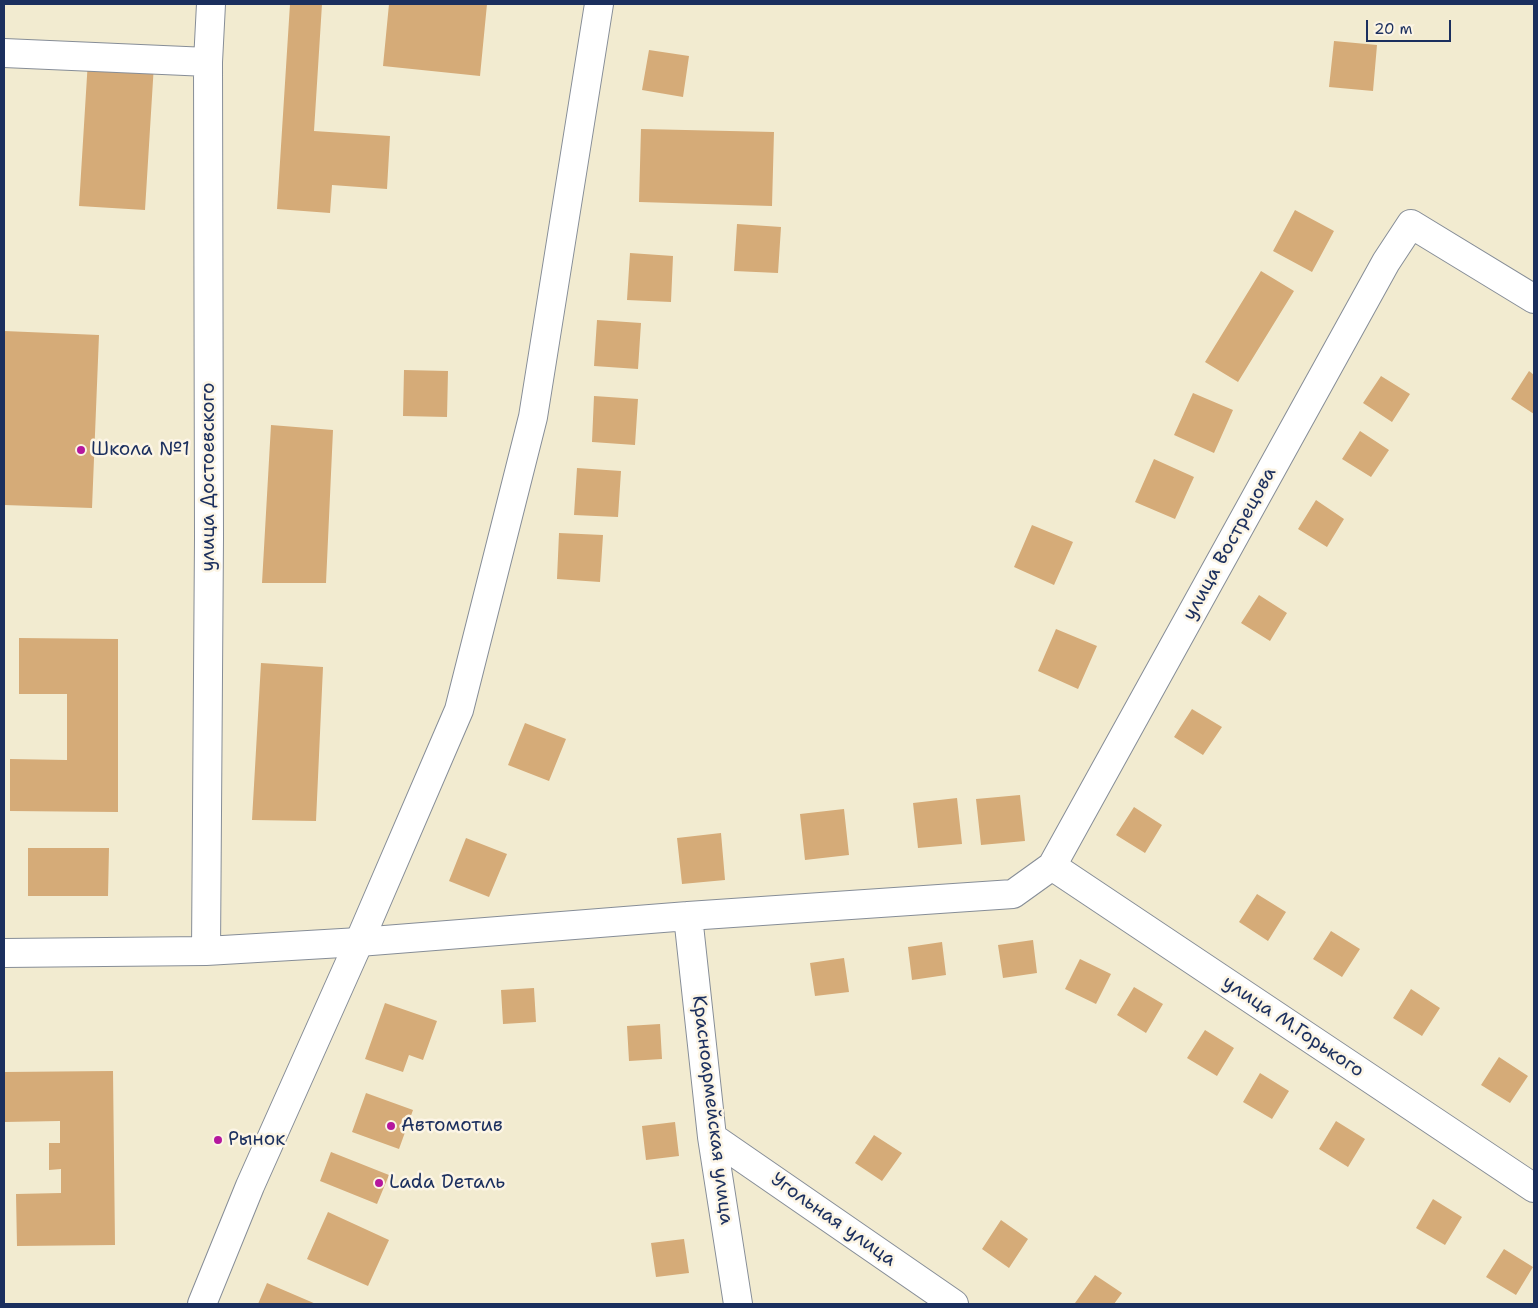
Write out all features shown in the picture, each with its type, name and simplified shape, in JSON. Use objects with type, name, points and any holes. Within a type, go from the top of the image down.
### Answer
[{"type":"street","name":"улица Достоевского","points":[[206,951],[209,538],[208,62],[212,4]]},
{"type":"street","points":[[202,1304],[250,1186],[359,942],[459,710],[533,417],[599,4]]},
{"type":"street","points":[[4,53],[208,62]]},
{"type":"street","name":"улица Вострецова","points":[[1052,866],[1386,262],[1411,224],[1534,299]]},
{"type":"street","points":[[4,953],[206,951],[359,942],[688,916],[1014,894],[1052,866]]},
{"type":"street","name":"улица М.Горького","points":[[1052,866],[1534,1188]]},
{"type":"street","name":"Красноармейская улица","points":[[688,916],[712,1136],[738,1304]]},
{"type":"street","name":"Угольная улица","points":[[712,1136],[954,1304]]},
{"type":"building","points":[[290,4],[322,4],[314,131],[390,136],[387,189],[332,185],[330,213],[277,209]]},
{"type":"building","points":[[389,4],[487,4],[480,76],[383,66]]},
{"type":"building","points":[[1334,41],[1377,45],[1373,91],[1329,87]]},
{"type":"building","points":[[649,50],[689,56],[683,97],[642,90]]},
{"type":"building","points":[[88,60],[154,64],[145,210],[79,206]]},
{"type":"building","points":[[641,129],[774,132],[772,206],[639,202]]},
{"type":"building","points":[[1295,210],[1334,231],[1312,272],[1273,251]]},
{"type":"building","points":[[737,224],[781,227],[778,273],[734,271]]},
{"type":"building","points":[[630,253],[673,256],[671,302],[627,300]]},
{"type":"building","points":[[1261,271],[1294,291],[1238,382],[1205,362]]},
{"type":"building","points":[[597,320],[641,323],[638,369],[594,366]]},
{"type":"building","points":[[4,331],[99,335],[92,508],[4,505]]},
{"type":"building","points":[[404,370],[448,371],[447,417],[403,416]]},
{"type":"building","points":[[1529,371],[1534,375],[1534,414],[1511,399]]},
{"type":"building","points":[[1381,376],[1410,394],[1392,422],[1363,403]]},
{"type":"building","points":[[1193,393],[1233,410],[1214,453],[1174,435]]},
{"type":"building","points":[[594,396],[638,399],[635,445],[592,442]]},
{"type":"building","points":[[271,425],[333,430],[326,583],[262,583]]},
{"type":"building","points":[[1360,431],[1389,450],[1371,477],[1342,459]]},
{"type":"building","points":[[1154,459],[1194,477],[1175,519],[1135,502]]},
{"type":"building","points":[[577,468],[621,471],[618,517],[574,515]]},
{"type":"building","points":[[1316,500],[1344,519],[1327,547],[1298,529]]},
{"type":"building","points":[[1032,525],[1073,542],[1054,585],[1014,567]]},
{"type":"building","points":[[559,533],[603,535],[600,582],[557,579]]},
{"type":"building","points":[[1259,595],[1287,613],[1270,641],[1241,623]]},
{"type":"building","points":[[1056,629],[1097,646],[1078,689],[1038,671]]},
{"type":"building","points":[[19,638],[118,639],[118,812],[10,811],[10,759],[67,760],[67,694],[19,694]]},
{"type":"building","points":[[261,663],[323,667],[316,821],[252,820]]},
{"type":"building","points":[[1192,709],[1222,727],[1203,755],[1174,737]]},
{"type":"building","points":[[525,723],[566,739],[549,781],[508,765]]},
{"type":"building","points":[[1020,795],[1025,841],[981,845],[976,799]]},
{"type":"building","points":[[957,798],[962,844],[918,848],[913,803]]},
{"type":"building","points":[[1134,807],[1162,825],[1145,853],[1116,835]]},
{"type":"building","points":[[844,809],[849,855],[805,860],[800,814]]},
{"type":"building","points":[[721,833],[725,880],[682,884],[677,838]]},
{"type":"building","points":[[466,838],[507,854],[489,897],[449,881]]},
{"type":"building","points":[[28,848],[109,848],[108,896],[28,896]]},
{"type":"building","points":[[1257,894],[1286,912],[1268,941],[1239,922]]},
{"type":"building","points":[[1331,931],[1360,949],[1342,977],[1313,959]]},
{"type":"building","points":[[1033,940],[1037,973],[1003,978],[998,945]]},
{"type":"building","points":[[942,942],[946,975],[912,980],[908,947]]},
{"type":"building","points":[[844,958],[849,992],[815,996],[810,963]]},
{"type":"building","points":[[1080,959],[1111,974],[1096,1004],[1065,989]]},
{"type":"building","points":[[1134,987],[1163,1004],[1146,1033],[1117,1015]]},
{"type":"building","points":[[534,988],[536,1022],[503,1024],[501,990]]},
{"type":"building","points":[[1411,989],[1440,1008],[1422,1036],[1393,1018]]},
{"type":"building","points":[[385,1003],[437,1021],[423,1060],[409,1055],[403,1072],[365,1059]]},
{"type":"building","points":[[660,1024],[662,1059],[629,1061],[627,1026]]},
{"type":"building","points":[[1205,1030],[1234,1048],[1217,1076],[1187,1058]]},
{"type":"building","points":[[1499,1057],[1528,1076],[1510,1103],[1481,1085]]},
{"type":"building","points":[[113,1071],[115,1245],[17,1246],[16,1194],[61,1193],[61,1169],[49,1170],[49,1143],[60,1143],[60,1121],[4,1122],[4,1072]]},
{"type":"building","points":[[1260,1073],[1289,1091],[1272,1119],[1243,1102]]},
{"type":"building","points":[[366,1093],[413,1110],[399,1149],[352,1132]]},
{"type":"building","points":[[1336,1121],[1365,1139],[1348,1167],[1319,1149]]},
{"type":"building","points":[[675,1122],[679,1156],[646,1160],[642,1126]]},
{"type":"building","points":[[874,1135],[902,1153],[882,1181],[855,1163]]},
{"type":"building","points":[[331,1152],[389,1175],[377,1204],[320,1181]]},
{"type":"building","points":[[1433,1199],[1462,1217],[1445,1245],[1416,1228]]},
{"type":"building","points":[[328,1212],[389,1240],[368,1286],[307,1259]]},
{"type":"building","points":[[1001,1220],[1028,1239],[1009,1268],[982,1249]]},
{"type":"building","points":[[684,1239],[689,1273],[656,1277],[651,1243]]},
{"type":"building","points":[[1504,1249],[1533,1267],[1516,1295],[1486,1277]]},
{"type":"building","points":[[1095,1275],[1122,1293],[1114,1304],[1075,1303]]},
{"type":"building","points":[[267,1283],[316,1304],[258,1304]]},
{"type":"place","name":"Школа №1","points":[[81,450]]},
{"type":"place","name":"Автомотив","points":[[391,1126]]},
{"type":"place","name":"Рынок","points":[[218,1140]]},
{"type":"place","name":"Lada Dеталь","points":[[379,1183]]}]
